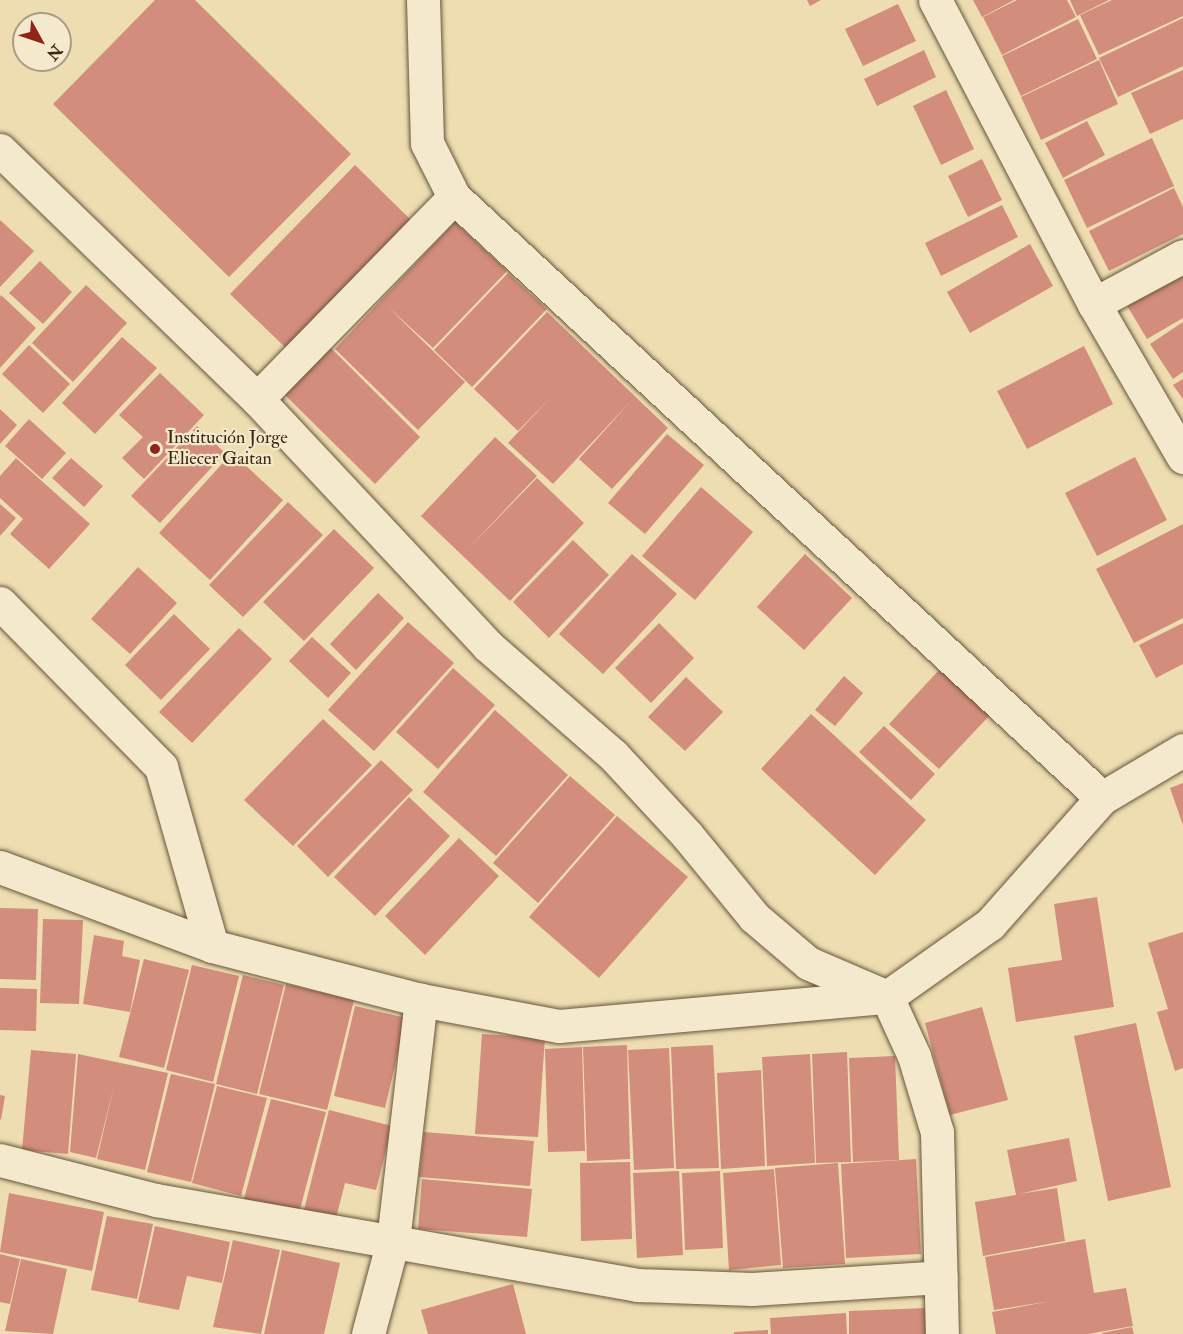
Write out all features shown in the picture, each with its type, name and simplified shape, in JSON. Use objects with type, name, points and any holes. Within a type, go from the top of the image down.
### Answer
[{"type":"street","points":[[423,0],[427,143],[454,197],[1102,798]]},
{"type":"street","points":[[935,0],[1094,304],[1183,457]]},
{"type":"street","points":[[4,161],[257,399],[488,646],[613,755],[687,835],[754,917],[808,963],[887,997],[914,1056],[937,1132],[942,1334]]},
{"type":"street","points":[[257,399],[454,197]]},
{"type":"street","points":[[1094,304],[1183,256]]},
{"type":"street","points":[[0,603],[161,767],[212,946]]},
{"type":"street","points":[[0,867],[212,946],[421,1000],[559,1026],[887,997],[990,924],[1102,798],[1183,750]]},
{"type":"street","points":[[368,1334],[393,1241],[421,1000]]},
{"type":"street","points":[[0,1160],[156,1200],[638,1285],[753,1289],[941,1277]]},
{"type":"building","points":[[155,0],[195,0],[351,154],[229,277],[53,104]]},
{"type":"building","points":[[807,0],[821,0],[810,6]]},
{"type":"building","points":[[973,0],[1014,0],[982,17]]},
{"type":"building","points":[[1017,0],[1067,0],[1076,17],[1002,55],[983,17]]},
{"type":"building","points":[[1070,0],[1109,0],[1077,16]]},
{"type":"building","points":[[1112,0],[1183,0],[1183,16],[1099,55],[1080,15]]},
{"type":"building","points":[[898,4],[916,41],[863,66],[845,29]]},
{"type":"building","points":[[1183,18],[1183,66],[1118,97],[1099,58]]},
{"type":"building","points":[[1078,19],[1097,59],[1021,96],[1002,56]]},
{"type":"building","points":[[924,50],[936,77],[877,106],[864,79]]},
{"type":"building","points":[[1099,60],[1118,104],[1041,140],[1021,97]]},
{"type":"building","points":[[1183,70],[1183,119],[1150,134],[1131,93]]},
{"type":"building","points":[[946,90],[974,149],[941,165],[913,106]]},
{"type":"building","points":[[1087,121],[1105,155],[1063,178],[1045,143]]},
{"type":"building","points":[[1152,138],[1174,186],[1087,228],[1064,180]]},
{"type":"building","points":[[982,159],[1002,200],[968,217],[948,176]]},
{"type":"building","points":[[355,165],[415,224],[290,352],[230,294]]},
{"type":"building","points":[[1174,188],[1183,207],[1183,234],[1109,271],[1089,231]]},
{"type":"building","points":[[1002,205],[1018,237],[941,276],[925,243]]},
{"type":"building","points":[[0,220],[34,251],[0,287]]},
{"type":"building","points":[[455,222],[507,271],[433,348],[387,306],[465,382],[418,430],[335,349]]},
{"type":"building","points":[[1030,244],[1053,286],[970,333],[947,292]]},
{"type":"building","points":[[40,261],[72,292],[43,324],[9,293]]},
{"type":"building","points":[[1183,262],[1183,318],[1147,339],[1122,297]]},
{"type":"building","points":[[508,273],[547,309],[472,387],[434,350]]},
{"type":"building","points":[[86,285],[127,323],[73,382],[32,343]]},
{"type":"building","points":[[1,295],[36,328],[0,368],[0,297]]},
{"type":"building","points":[[547,312],[668,428],[612,489],[579,459],[632,400],[553,484],[508,443],[553,395],[518,431],[474,389]]},
{"type":"building","points":[[1183,322],[1183,372],[1173,379],[1150,344]]},
{"type":"building","points":[[122,337],[157,368],[95,434],[62,403]]},
{"type":"building","points":[[29,345],[70,384],[43,413],[2,374]]},
{"type":"building","points":[[1084,346],[1113,404],[1027,449],[997,391]]},
{"type":"building","points":[[331,348],[420,437],[375,484],[285,395]]},
{"type":"building","points":[[160,373],[204,415],[144,479],[122,458],[143,437],[119,415]]},
{"type":"building","points":[[1183,379],[1183,399],[1173,385]]},
{"type":"building","points":[[0,409],[17,425],[0,444]]},
{"type":"building","points":[[29,419],[66,453],[42,479],[5,446]]},
{"type":"building","points":[[197,426],[225,453],[160,523],[131,496]]},
{"type":"building","points":[[667,434],[704,465],[645,534],[608,503]]},
{"type":"building","points":[[495,437],[537,476],[465,552],[537,478],[584,523],[510,601],[421,516]]},
{"type":"building","points":[[232,453],[283,500],[210,580],[159,533]]},
{"type":"building","points":[[1135,457],[1167,520],[1097,556],[1065,493]]},
{"type":"building","points":[[16,458],[90,524],[49,569],[10,534],[23,519],[0,498],[0,476]]},
{"type":"building","points":[[71,458],[103,486],[84,507],[52,478]]},
{"type":"building","points":[[701,487],[753,532],[695,600],[642,556]]},
{"type":"building","points":[[288,502],[323,535],[243,617],[209,585]]},
{"type":"building","points":[[0,504],[16,518],[0,536]]},
{"type":"building","points":[[1183,524],[1183,618],[1134,643],[1096,569]]},
{"type":"building","points":[[334,529],[374,568],[304,641],[263,602]]},
{"type":"building","points":[[573,540],[609,575],[549,638],[513,602]]},
{"type":"building","points":[[632,554],[677,594],[603,674],[559,634]]},
{"type":"building","points":[[805,554],[852,598],[804,650],[757,607]]},
{"type":"building","points":[[138,567],[177,603],[130,654],[91,619]]},
{"type":"building","points":[[378,593],[404,618],[356,670],[330,644]]},
{"type":"building","points":[[174,614],[210,649],[161,700],[125,665]]},
{"type":"building","points":[[408,622],[454,663],[374,751],[328,710]]},
{"type":"building","points":[[659,623],[694,658],[651,703],[615,668]]},
{"type":"building","points":[[1183,623],[1183,664],[1156,678],[1139,645]]},
{"type":"building","points":[[239,628],[272,659],[192,743],[159,712]]},
{"type":"building","points":[[312,637],[351,673],[328,698],[289,661]]},
{"type":"building","points":[[453,668],[495,705],[438,769],[396,732]]},
{"type":"building","points":[[940,669],[990,715],[939,769],[889,724]]},
{"type":"building","points":[[844,676],[863,693],[835,726],[815,710]]},
{"type":"building","points":[[686,677],[723,712],[685,751],[648,717]]},
{"type":"building","points":[[495,710],[568,775],[496,856],[423,792]]},
{"type":"building","points":[[811,714],[926,820],[875,875],[761,769]]},
{"type":"building","points":[[323,719],[372,765],[293,846],[244,800]]},
{"type":"building","points":[[884,726],[935,774],[911,800],[859,752]]},
{"type":"building","points":[[381,760],[413,790],[328,877],[297,846]]},
{"type":"building","points":[[570,776],[615,815],[538,903],[493,863]]},
{"type":"building","points":[[1183,783],[1183,825],[1170,788]]},
{"type":"building","points":[[409,797],[450,836],[375,916],[334,877]]},
{"type":"building","points":[[617,816],[688,877],[599,978],[529,917]]},
{"type":"building","points":[[459,838],[499,876],[425,955],[385,916]]},
{"type":"building","points":[[1097,897],[1114,1007],[1016,1022],[1008,968],[1062,960],[1054,904]]},
{"type":"building","points":[[0,908],[38,909],[36,980],[0,979]]},
{"type":"building","points":[[43,919],[83,920],[79,1004],[40,1003]]},
{"type":"building","points":[[1183,932],[1183,1068],[1175,1071],[1157,1012],[1168,1009],[1148,943]]},
{"type":"building","points":[[94,935],[124,941],[122,956],[140,960],[130,1012],[83,1004]]},
{"type":"building","points":[[144,959],[189,970],[164,1068],[119,1057]]},
{"type":"building","points":[[192,965],[239,976],[213,1082],[166,1070]]},
{"type":"building","points":[[243,975],[284,985],[257,1094],[216,1084]]},
{"type":"building","points":[[286,984],[354,1000],[327,1110],[259,1094]]},
{"type":"building","points":[[0,988],[37,989],[36,1031],[0,1030]]},
{"type":"building","points":[[355,1006],[406,1018],[385,1108],[334,1096]]},
{"type":"building","points":[[982,1007],[1008,1100],[950,1115],[925,1023]]},
{"type":"building","points":[[1136,1023],[1171,1187],[1108,1201],[1074,1036]]},
{"type":"building","points":[[482,1034],[545,1038],[538,1137],[475,1134]]},
{"type":"building","points":[[627,1045],[630,1159],[587,1161],[583,1047]]},
{"type":"building","points":[[713,1045],[719,1168],[676,1169],[671,1047]]},
{"type":"building","points":[[582,1047],[585,1151],[548,1152],[545,1049]]},
{"type":"building","points":[[669,1048],[674,1168],[634,1170],[628,1050]]},
{"type":"building","points":[[31,1050],[76,1054],[68,1154],[22,1150]]},
{"type":"building","points":[[847,1052],[851,1162],[816,1163],[812,1054]]},
{"type":"building","points":[[78,1054],[168,1073],[145,1170],[97,1159],[115,1082],[96,1158],[70,1152]]},
{"type":"building","points":[[810,1054],[815,1163],[767,1166],[762,1057]]},
{"type":"building","points":[[895,1056],[899,1160],[853,1162],[849,1058]]},
{"type":"building","points":[[761,1070],[765,1166],[721,1169],[717,1073]]},
{"type":"building","points":[[171,1074],[215,1084],[191,1182],[147,1172]]},
{"type":"building","points":[[217,1086],[267,1098],[241,1196],[192,1183]]},
{"type":"building","points":[[0,1095],[5,1096],[1,1120],[0,1119]]},
{"type":"building","points":[[271,1099],[326,1112],[299,1213],[244,1199]]},
{"type":"building","points":[[329,1110],[392,1126],[376,1190],[345,1183],[335,1222],[303,1214]]},
{"type":"building","points":[[424,1132],[534,1141],[530,1186],[419,1177]]},
{"type":"building","points":[[1069,1138],[1077,1181],[1019,1194],[1057,1188],[1065,1241],[983,1256],[975,1202],[1016,1195],[1007,1150]]},
{"type":"building","points":[[916,1159],[921,1254],[846,1258],[841,1164]]},
{"type":"building","points":[[630,1162],[632,1239],[581,1241],[580,1163]]},
{"type":"building","points":[[838,1163],[845,1264],[783,1268],[775,1168]]},
{"type":"building","points":[[774,1169],[781,1265],[729,1270],[723,1173]]},
{"type":"building","points":[[679,1171],[683,1255],[637,1258],[633,1173]]},
{"type":"building","points":[[720,1171],[723,1248],[685,1250],[682,1173]]},
{"type":"building","points":[[422,1179],[532,1189],[527,1237],[418,1229]]},
{"type":"building","points":[[9,1193],[104,1212],[92,1271],[0,1252]]},
{"type":"building","points":[[107,1216],[153,1224],[137,1299],[91,1290]]},
{"type":"building","points":[[155,1226],[230,1242],[222,1283],[187,1276],[179,1310],[138,1302]]},
{"type":"building","points":[[1085,1239],[1094,1293],[1126,1288],[1133,1326],[1088,1334],[996,1334],[992,1312],[1052,1301],[994,1310],[985,1257]]},
{"type":"building","points":[[233,1240],[280,1250],[261,1334],[213,1327]]},
{"type":"building","points":[[282,1250],[340,1263],[324,1334],[264,1334]]},
{"type":"building","points":[[0,1254],[20,1259],[10,1304],[0,1302]]},
{"type":"building","points":[[21,1259],[67,1269],[53,1334],[5,1331]]},
{"type":"building","points":[[513,1284],[526,1334],[428,1334],[421,1310]]},
{"type":"building","points":[[927,1308],[928,1334],[849,1334],[849,1311]]},
{"type":"building","points":[[846,1313],[847,1334],[771,1334],[770,1318]]},
{"type":"building","points":[[1132,1327],[1134,1334],[1102,1334],[1102,1333]]},
{"type":"building","points":[[768,1330],[768,1334],[734,1334],[734,1332]]},
{"type":"place","name":"Institución Jorge Eliecer Gaitan","points":[[155,449]]}]
